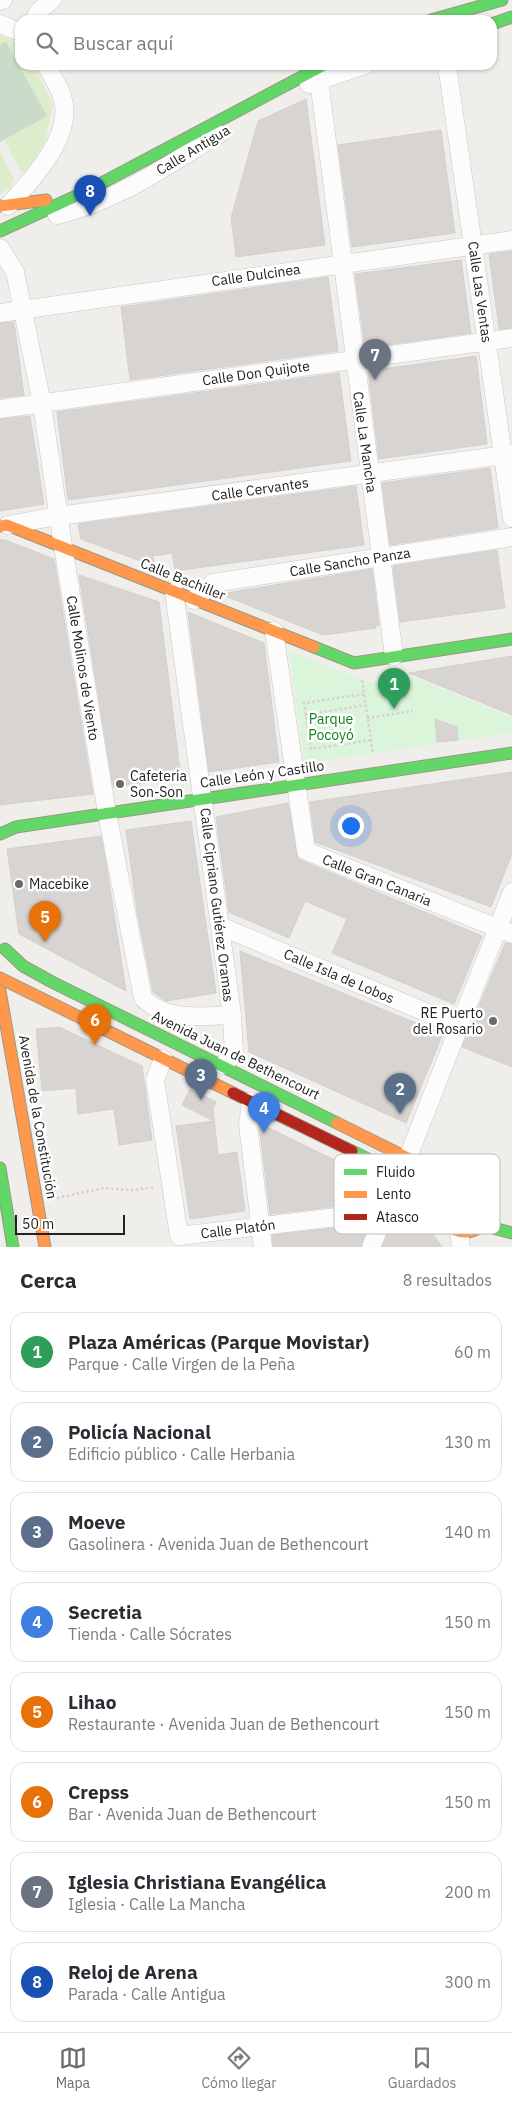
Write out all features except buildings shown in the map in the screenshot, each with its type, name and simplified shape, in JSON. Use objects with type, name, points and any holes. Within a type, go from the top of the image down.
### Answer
[{"type":"main road","points":[[449,15],[502,0]]},
{"type":"main road","points":[[481,15],[512,7]]},
{"type":"main road","points":[[3,207],[44,200],[86,185],[297,70]]},
{"type":"main road","points":[[0,231],[18,224]]},
{"type":"main road","name":"Calle Bachiller","points":[[4,526],[63,546],[354,663],[394,656]]},
{"type":"main road","points":[[394,656],[512,639]]},
{"type":"main road","name":"Calle León y Castillo","points":[[0,834],[16,827],[512,753]]},
{"type":"main road","name":"Calle León y Castillo","points":[[0,824],[16,827]]},
{"type":"main road","points":[[2,943],[2,971],[37,996],[358,1154]]},
{"type":"main road","name":"Avenida Juan de Bethencourt","points":[[2,943],[23,966],[52,982],[402,1154]]},
{"type":"main road","name":"Avenida de la Constitución","points":[[0,991],[45,1247]]},
{"type":"main road","points":[[16,1075],[15,1021],[37,996]]},
{"type":"main road","points":[[0,1168],[13,1247]]},
{"type":"main road","points":[[500,1203],[504,1205]]},
{"type":"street","points":[[36,15],[52,0]]},
{"type":"street","points":[[0,24],[15,30]]},
{"type":"street","points":[[3,207],[40,168],[59,132],[64,103],[48,70]]},
{"type":"street","name":"Calle Antigua","points":[[18,224],[84,209],[128,190],[322,73],[338,70]]},
{"type":"street","name":"Calle Las Ventas","points":[[447,70],[487,341],[508,454],[512,518]]},
{"type":"street","name":"Calle La Mancha","points":[[322,73],[342,263],[394,656]]},
{"type":"street","name":"Calle Dulcinea","points":[[0,313],[512,240]]},
{"type":"street","name":"Calle Molinos de Viento","points":[[0,248],[15,272],[42,404],[58,516],[107,814],[143,998],[152,1006],[186,1018],[232,1015]]},
{"type":"street","name":"Calle Don Quijote","points":[[0,410],[512,338]]},
{"type":"street","name":"Calle Cervantes","points":[[4,526],[58,516],[508,454]]},
{"type":"street","points":[[63,546],[68,531],[89,512]]},
{"type":"street","name":"Calle Sancho Panza","points":[[194,600],[213,583],[512,538]]},
{"type":"street","name":"Calle Cipriano Gutiérez Oramas","points":[[174,592],[232,1015],[234,1054],[223,1065]]},
{"type":"street","points":[[274,631],[297,784]]},
{"type":"street","name":"Calle Gran Canaria","points":[[297,784],[306,852],[505,931]]},
{"type":"street","points":[[409,1154],[459,1026],[505,931],[512,892]]},
{"type":"street","name":"Calle Isla de Lobos","points":[[220,926],[459,1026]]},
{"type":"street","name":"Calle Platón","points":[[163,1059],[155,1080],[179,1236],[334,1217]]},
{"type":"street","points":[[251,1101],[248,1125],[263,1247]]},
{"type":"street","points":[[371,1247],[376,1234]]},
{"type":"path","points":[[361,675],[373,758]]},
{"type":"path","points":[[364,694],[304,703],[305,715],[310,749],[370,740]]},
{"type":"path","points":[[305,715],[365,705]]},
{"type":"path","points":[[367,718],[413,712]]},
{"type":"path","points":[[53,1198],[104,1188],[133,1190],[172,1185]]},
{"type":"green space","points":[[0,35],[15,42],[15,70],[36,70],[53,105],[45,142],[26,173],[20,170],[4,140],[0,142]]},
{"type":"green space","points":[[6,42],[15,58],[15,70],[22,70],[47,116],[0,142],[0,45]]},
{"type":"green space","points":[[0,153],[14,178],[11,188],[0,194]]},
{"type":"green space","name":"Parque Pocoyó","points":[[289,651],[368,682],[414,677],[512,718],[512,733],[305,763]]},
{"type":"traffic: fast","points":[[449,15],[502,0]]},
{"type":"traffic: fast","points":[[497,22],[512,17]]},
{"type":"traffic: fast","points":[[0,231],[83,193],[315,70]]},
{"type":"traffic: fast","points":[[314,647],[354,663],[512,639]]},
{"type":"traffic: fast","points":[[0,834],[16,827],[512,753]]},
{"type":"traffic: fast","points":[[5,949],[23,966],[52,982],[337,1123]]},
{"type":"traffic: fast","points":[[352,1151],[358,1154]]},
{"type":"traffic: fast","points":[[0,1168],[13,1247]]},
{"type":"traffic: fast","points":[[500,1230],[512,1233]]},
{"type":"traffic: slow","points":[[0,206],[46,200]]},
{"type":"traffic: slow","points":[[0,526],[7,525],[314,647]]},
{"type":"traffic: slow","points":[[0,978],[233,1093]]},
{"type":"traffic: slow","points":[[0,991],[45,1247]]},
{"type":"traffic: slow","points":[[337,1123],[400,1154]]},
{"type":"traffic: jam","points":[[233,1093],[352,1151]]},
{"type":"place","name":"Reloj de Arena","points":[[90,216]]},
{"type":"place","name":"Iglesia Christiana Evangélica","points":[[375,380]]},
{"type":"place","name":"Plaza Américas (Parque Movistar)","points":[[394,709]]},
{"type":"place","name":"Cafeteria Son-Son","points":[[120,784]]},
{"type":"place","name":"Macebike","points":[[19,884]]},
{"type":"place","name":"Lihao","points":[[45,942]]},
{"type":"place","name":"RE Puerto del Rosario","points":[[493,1021]]},
{"type":"place","name":"Crepss","points":[[95,1045]]},
{"type":"place","name":"Moeve","points":[[201,1100]]},
{"type":"place","name":"Policía Nacional","points":[[400,1114]]},
{"type":"place","name":"Secretia","points":[[264,1133]]}]
